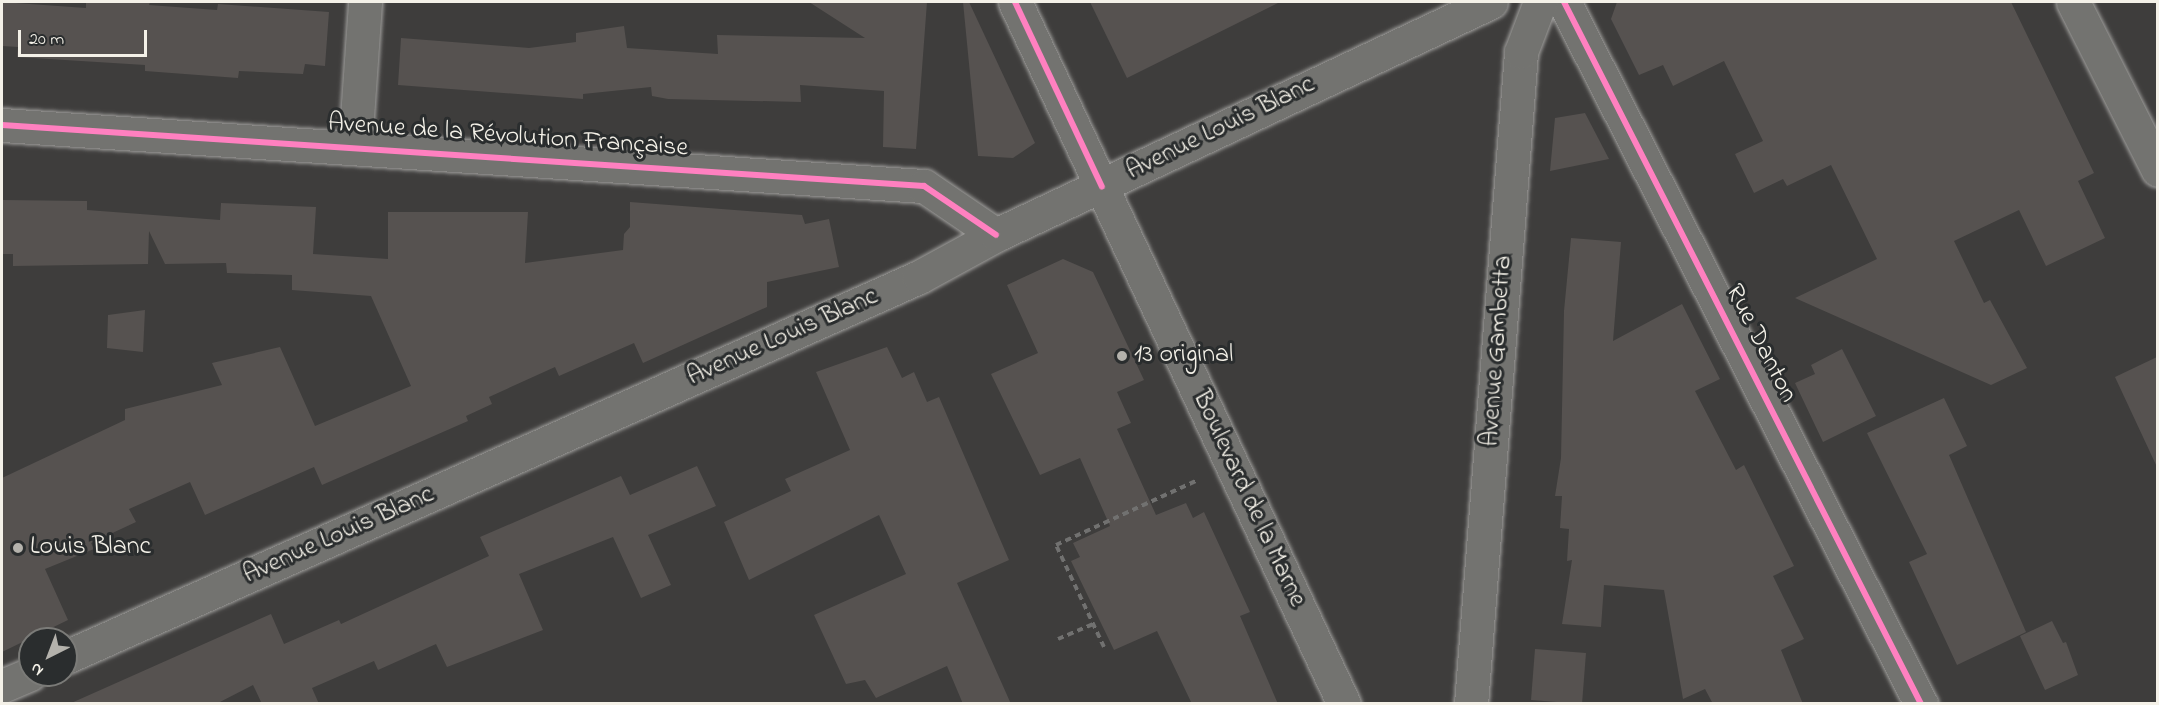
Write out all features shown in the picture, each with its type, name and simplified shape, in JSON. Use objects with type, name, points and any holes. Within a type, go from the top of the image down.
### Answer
[{"type":"street","points":[[355,146],[365,2]]},
{"type":"street","name":"Boulevard de la Marne","points":[[1015,2],[1344,704]]},
{"type":"street","name":"Avenue Louis Blanc","points":[[78,652],[919,277],[996,235],[1102,188],[1318,81],[1491,2]]},
{"type":"street","name":"Avenue Gambetta","points":[[1471,704],[1521,52],[1540,2]]},
{"type":"street","name":"Rue Danton","points":[[1564,2],[1921,704]]},
{"type":"street","points":[[2073,2],[2157,170]]},
{"type":"street","name":"Avenue de la Révolution Française","points":[[2,125],[355,146],[924,186],[996,235]]},
{"type":"street","points":[[2,686],[18,679]]},
{"type":"path","points":[[1104,647],[1056,545],[1232,465]]},
{"type":"path","points":[[1058,639],[1093,624]]},
{"type":"building","points":[[2,2],[86,8],[86,2],[150,2],[149,5],[217,10],[218,4],[329,12],[325,66],[305,64],[303,74],[239,71],[238,78],[145,71],[145,65],[17,57],[18,47],[2,46]]},
{"type":"building","points":[[809,2],[927,2],[916,149],[883,147],[884,91],[800,85],[801,102],[668,99],[652,96],[651,87],[583,94],[583,99],[398,85],[401,38],[529,48],[576,42],[576,33],[624,26],[627,48],[718,54],[717,35],[865,38]]},
{"type":"building","points":[[963,2],[969,2],[1035,143],[1013,158],[978,156]]},
{"type":"building","points":[[1090,2],[1280,2],[1127,78]]},
{"type":"building","points":[[1617,2],[2011,2],[2094,173],[2078,181],[2105,238],[2046,266],[2019,210],[1954,241],[1984,303],[1990,300],[2027,368],[1991,385],[1795,298],[1877,259],[1831,165],[1787,186],[1783,179],[1754,193],[1735,154],[1763,141],[1724,61],[1673,86],[1663,65],[1639,75],[1611,19]]},
{"type":"building","points":[[1585,113],[1609,159],[1550,171],[1555,118]]},
{"type":"building","points":[[2,200],[87,201],[87,210],[220,220],[221,203],[316,207],[313,254],[388,259],[388,212],[528,212],[525,263],[623,250],[624,234],[630,227],[630,202],[802,215],[805,224],[829,219],[839,267],[767,282],[767,307],[643,363],[634,343],[559,376],[555,367],[489,397],[492,404],[466,416],[468,421],[322,485],[314,467],[205,515],[190,482],[129,509],[136,522],[91,543],[94,549],[45,569],[68,620],[54,627],[18,627],[18,644],[2,652],[2,478],[125,420],[125,409],[222,385],[212,363],[280,347],[315,426],[411,386],[371,296],[292,290],[292,275],[227,273],[226,263],[165,264],[149,231],[148,264],[13,266],[13,254],[2,254]]},
{"type":"building","points":[[1571,238],[1621,242],[1613,341],[1682,304],[1720,379],[1695,391],[1736,470],[1744,465],[1794,566],[1773,576],[1804,639],[1781,650],[1803,704],[1713,704],[1705,689],[1683,699],[1664,590],[1604,585],[1601,627],[1562,624],[1572,560],[1567,561],[1569,529],[1560,528],[1562,496],[1555,496],[1561,458],[1564,311]]},
{"type":"building","points":[[1063,259],[1093,272],[1144,380],[1117,392],[1131,423],[1117,429],[1156,515],[1186,503],[1193,518],[1204,512],[1250,612],[1240,616],[1278,704],[1192,704],[1157,631],[1114,650],[1071,561],[1080,557],[1073,543],[1110,526],[1080,458],[1040,475],[991,374],[1038,353],[1007,285]]},
{"type":"building","points":[[145,310],[143,352],[107,348],[108,315]]},
{"type":"building","points":[[887,347],[902,378],[914,372],[927,402],[939,397],[1009,560],[957,583],[1011,704],[963,704],[947,666],[876,698],[865,680],[846,684],[814,615],[906,574],[879,515],[749,580],[724,522],[791,491],[785,479],[850,450],[816,372]]},
{"type":"building","points":[[1842,349],[1876,416],[1823,442],[1795,383],[1815,374],[1811,365]]},
{"type":"building","points":[[2157,357],[2157,467],[2115,377]]},
{"type":"building","points":[[1944,398],[1967,446],[1949,455],[2026,632],[1957,665],[1909,562],[1927,554],[1867,433]]},
{"type":"building","points":[[697,466],[716,506],[648,535],[671,585],[641,598],[613,537],[519,574],[543,630],[447,667],[436,644],[378,670],[374,661],[312,688],[319,704],[262,704],[253,685],[216,704],[69,704],[271,614],[284,644],[339,620],[341,624],[489,556],[480,537],[621,476],[630,495]]},
{"type":"building","points":[[2052,621],[2063,643],[2066,642],[2078,675],[2045,690],[2020,636]]},
{"type":"building","points":[[1535,649],[1586,653],[1582,704],[1531,700]]},
{"type":"cycle path","points":[[1015,2],[1102,187]]},
{"type":"cycle path","points":[[1564,2],[1921,704]]},
{"type":"cycle path","points":[[2,125],[924,186],[996,235]]},
{"type":"place","name":"13 original","points":[[1122,356]]},
{"type":"place","name":"Louis Blanc","points":[[18,548]]}]
